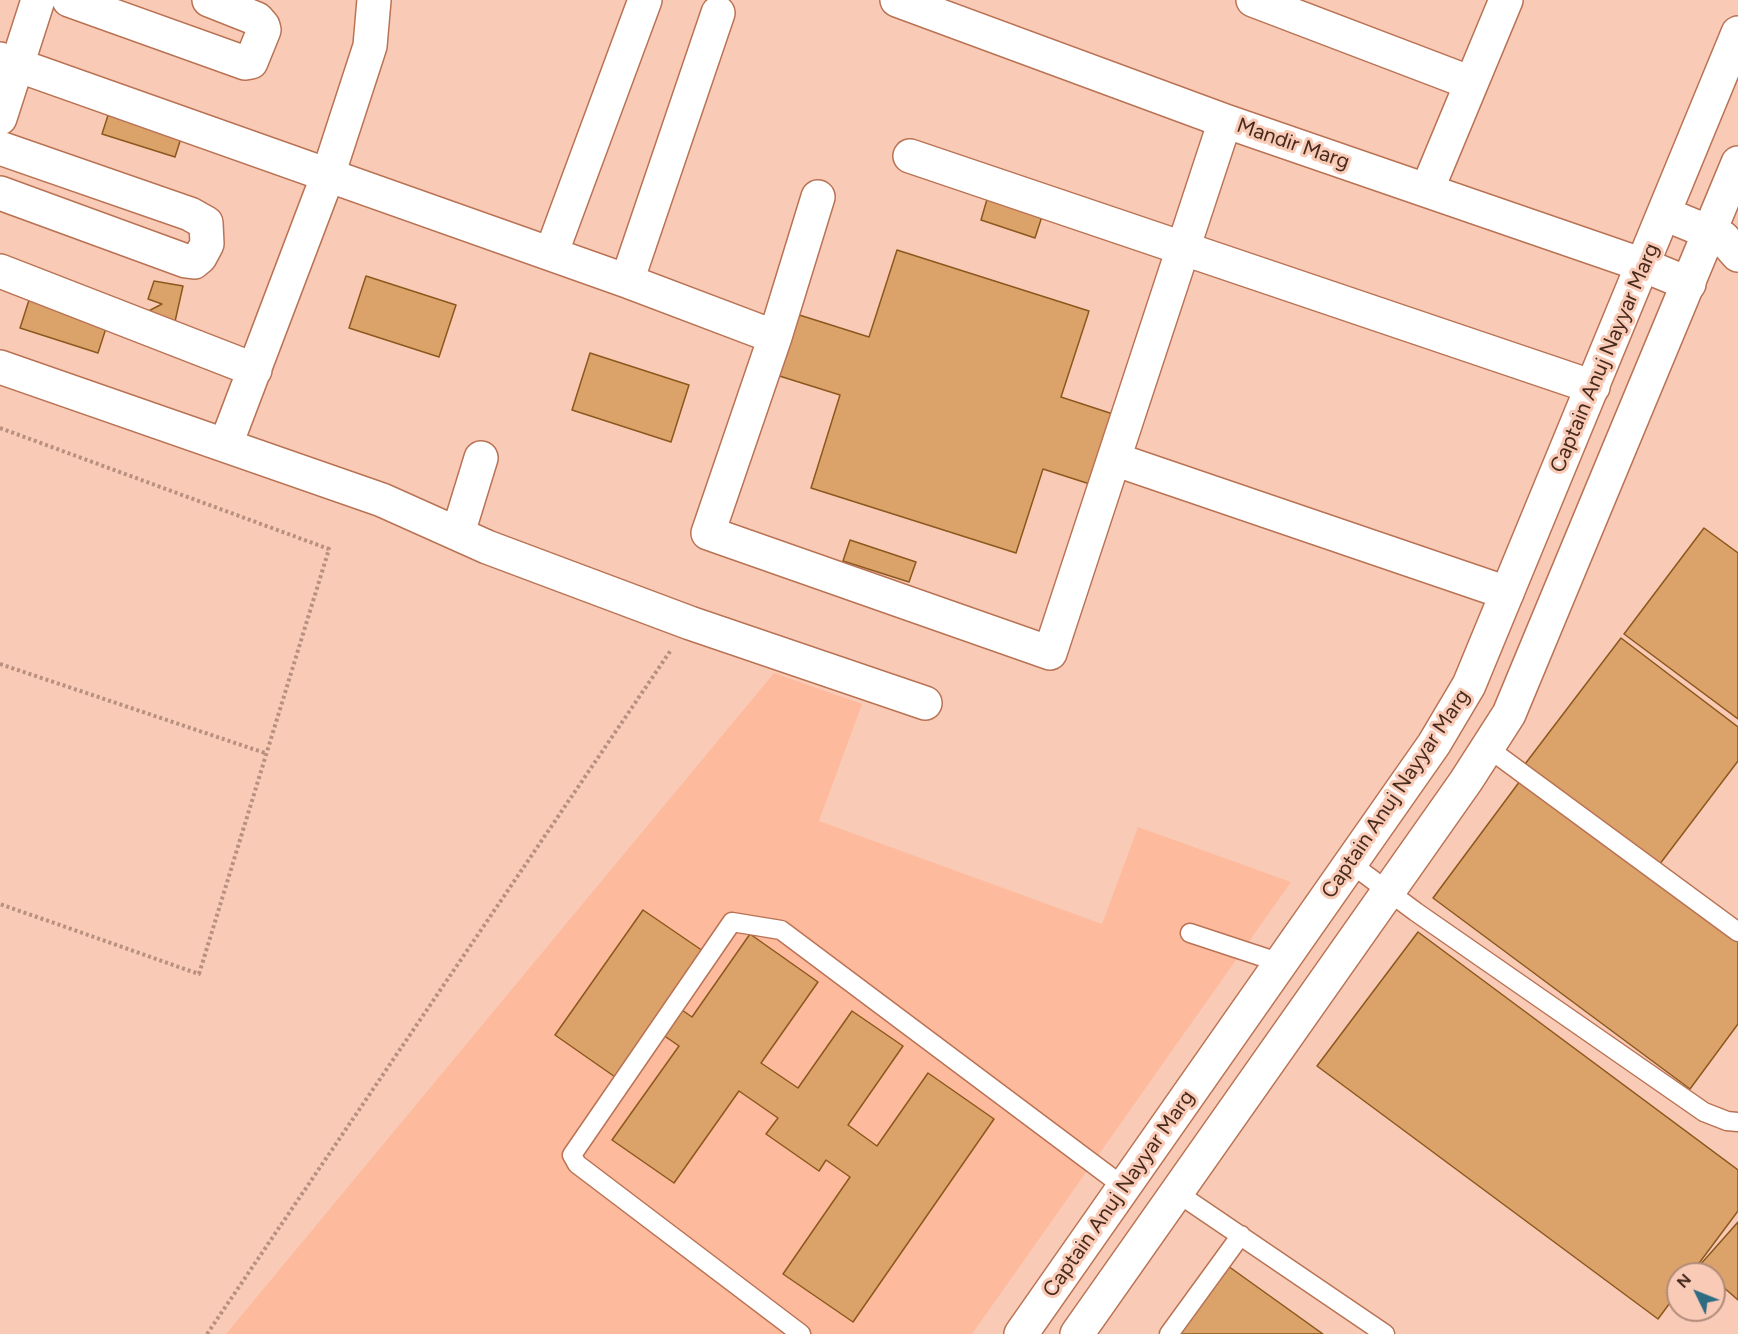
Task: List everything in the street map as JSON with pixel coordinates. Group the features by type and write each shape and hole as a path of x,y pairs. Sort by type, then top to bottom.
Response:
{"street":[{"path":"0,118 9,62 39,0"},
{"path":"69,0 245,63 251,62 264,30 263,26 257,19 209,0"},
{"path":"225,444 328,175 370,46 374,0"},
{"path":"551,254 645,0"},
{"name":"Mandir Marg","path":"897,0 1225,121 1427,190 1689,284"},
{"path":"1253,0 1471,83"},
{"path":"1427,190 1506,0"},
{"path":"627,281 718,13"},
{"name":"Captain Anuj Nayyar Marg","path":"1022,1334 1434,744 1469,685 1738,33"},
{"path":"9,62 627,281 776,337"},
{"path":"818,197 776,337 708,533 1050,652 1225,121"},
{"path":"0,148 190,214 206,223 207,244 200,257 194,262 186,261 0,193"},
{"path":"910,156 1593,387"},
{"path":"1077,1334 1388,892 1509,714 1738,163"},
{"path":"1665,214 1723,238 1738,255"},
{"path":"0,272 255,370"},
{"path":"0,367 382,500 458,533 690,622 925,704"},
{"path":"458,533 481,458"},
{"path":"1114,459 1507,593"},
{"path":"1124,1187 1169,1203"}],"lane":[{"path":"1488,748 1738,932"},
{"path":"1350,863 1388,892 1704,1112 1727,1121 1738,1122"},
{"path":"801,1334 577,1164 572,1155 732,922 781,930 1124,1187"},
{"path":"1190,933 1281,963"},
{"path":"1169,1203 1241,1235 1385,1334"},
{"path":"1169,1334 1241,1235"}],"path":[{"path":"0,428 329,549 265,753 200,974 0,904"},
{"path":"207,1334 690,622"},
{"path":"0,664 265,753"}],"shaded area":[{"path":"774,673 862,704 819,821 1102,924 1138,827 1291,882 972,1334 226,1334"}],"building":[{"path":"110,109 183,132 175,157 102,134"},
{"path":"990,189 1045,207 1035,238 981,220"},
{"path":"897,250 1089,311 1061,397 1119,416 1096,486 1043,469 1016,553 811,488 840,395 773,374 793,313 869,337"},
{"path":"366,276 456,305 439,357 349,328"},
{"path":"154,281 183,286 174,326 139,316 162,304 148,299"},
{"path":"30,297 108,322 98,353 20,328"},
{"path":"590,353 689,385 671,442 572,410"},
{"path":"1704,528 1738,553 1738,719 1624,634"},
{"path":"850,540 916,562 909,582 843,561"},
{"path":"1621,638 1738,727 1738,761 1656,869 1522,768"},
{"path":"1523,777 1738,936 1738,1024 1690,1089 1433,898"},
{"path":"643,910 703,951 669,1001 692,1017 750,934 818,982 761,1063 798,1088 852,1011 903,1046 848,1125 877,1146 928,1073 994,1119 853,1322 783,1274 850,1177 826,1160 819,1171 766,1134 778,1118 739,1091 674,1183 612,1140 679,1046 653,1028 618,1079 555,1035"},
{"path":"1418,932 1738,1170 1738,1211 1700,1262 1666,1262 1666,1308 1658,1319 1317,1066"},
{"path":"1738,1222 1738,1300 1726,1290 1726,1262 1703,1262"},
{"path":"1228,1266 1323,1334 1180,1334"}]}
